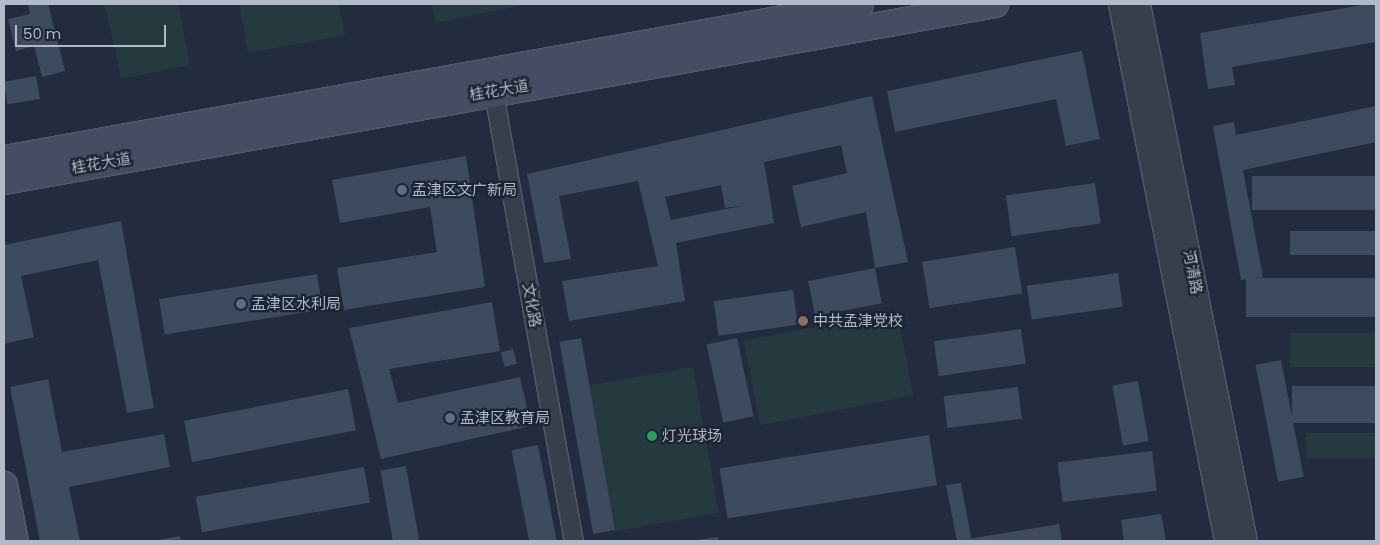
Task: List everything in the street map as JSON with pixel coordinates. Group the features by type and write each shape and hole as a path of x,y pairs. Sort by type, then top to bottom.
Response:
{"main road":[{"name":"桂花大道","path":"4,181 860,4"},
{"name":"桂花大道","path":"4,158 492,80 995,4"},
{"path":"4,484 15,541"}],"street":[{"name":"河清路","path":"1119,4 1225,541"},
{"name":"河清路","path":"1139,4 1246,541"},
{"name":"文化路","path":"492,80 574,541"}],"green space":[{"path":"105,4 178,4 190,65 121,79"},
{"path":"239,4 339,4 345,35 248,53"},
{"path":"432,4 528,4 435,23"},
{"path":"897,311 913,395 760,425 744,341"},
{"path":"1290,333 1376,333 1376,367 1290,367"},
{"name":"灯光球场","path":"693,367 719,513 614,531 589,385"},
{"path":"1306,433 1376,433 1376,458 1306,458"}],"building":[{"path":"28,4 48,4 65,71 42,77 34,46 16,51 8,19 30,14"},
{"path":"1376,4 1376,42 1232,67 1235,85 1208,89 1200,33"},
{"path":"1082,51 1100,139 1066,146 1056,99 895,132 887,91"},
{"path":"36,76 40,99 7,104 4,82"},
{"path":"872,96 908,262 875,268 866,212 801,227 792,186 847,173 841,145 764,162 774,223 676,243 685,301 569,321 562,281 658,266 638,181 559,196 571,259 544,263 527,174","holes":["721,185 725,208 746,205 671,220 665,197"]},
{"path":"1376,106 1376,142 1243,170 1263,277 1241,280 1213,126 1234,122 1236,135"},
{"path":"466,156 485,287 344,310 337,268 437,252 430,207 340,223 332,180"},
{"path":"1252,176 1376,176 1376,210 1252,210"},
{"path":"1095,183 1101,224 1012,236 1006,196"},
{"path":"121,221 154,408 127,413 98,260 21,276 34,337 4,344 4,245"},
{"path":"1290,231 1376,231 1376,255 1290,255"},
{"path":"1015,247 1022,293 930,308 922,262"},
{"path":"875,268 882,303 815,316 808,281"},
{"path":"1118,273 1123,307 1032,319 1027,286"},
{"name":"孟津区水利局","path":"317,274 323,310 165,335 159,299"},
{"path":"1246,278 1376,278 1376,317 1246,317"},
{"path":"793,290 798,325 719,336 714,301"},
{"path":"492,302 500,351 389,369 398,403 520,377 531,426 381,459 349,328"},
{"path":"1021,329 1026,364 939,376 934,341"},
{"path":"581,338 615,530 593,534 559,342"},
{"path":"737,338 754,416 723,423 707,344"},
{"path":"513,349 517,363 505,367 501,353"},
{"path":"1281,360 1304,477 1278,482 1255,365"},
{"path":"48,379 62,452 164,434 170,467 69,487 80,541 40,541 10,387"},
{"path":"1138,381 1149,441 1123,446 1112,386"},
{"path":"1292,386 1376,386 1376,423 1292,423"},
{"path":"1018,387 1022,419 947,428 944,396"},
{"path":"348,389 356,430 192,462 184,421"},
{"path":"929,435 937,485 728,519 720,468"},
{"path":"538,445 557,541 529,541 511,450"},
{"path":"1152,451 1157,491 1063,502 1058,463"},
{"path":"406,466 419,541 393,541 380,471"},
{"path":"364,467 370,502 202,532 196,497"},
{"path":"961,483 971,538 963,540 1059,524 1062,541 957,541 946,485"},
{"path":"1161,514 1166,541 1124,541 1121,520"},
{"path":"180,536 181,541 158,541 158,540"},
{"path":"718,537 719,541 697,541 697,540"}],"place":[{"name":"孟津区文广新局","path":"402,190"},
{"name":"孟津区水利局","path":"241,304"},
{"name":"中共孟津党校","path":"803,321"},
{"name":"孟津区教育局","path":"450,418"},
{"name":"灯光球场","path":"652,436"}]}
